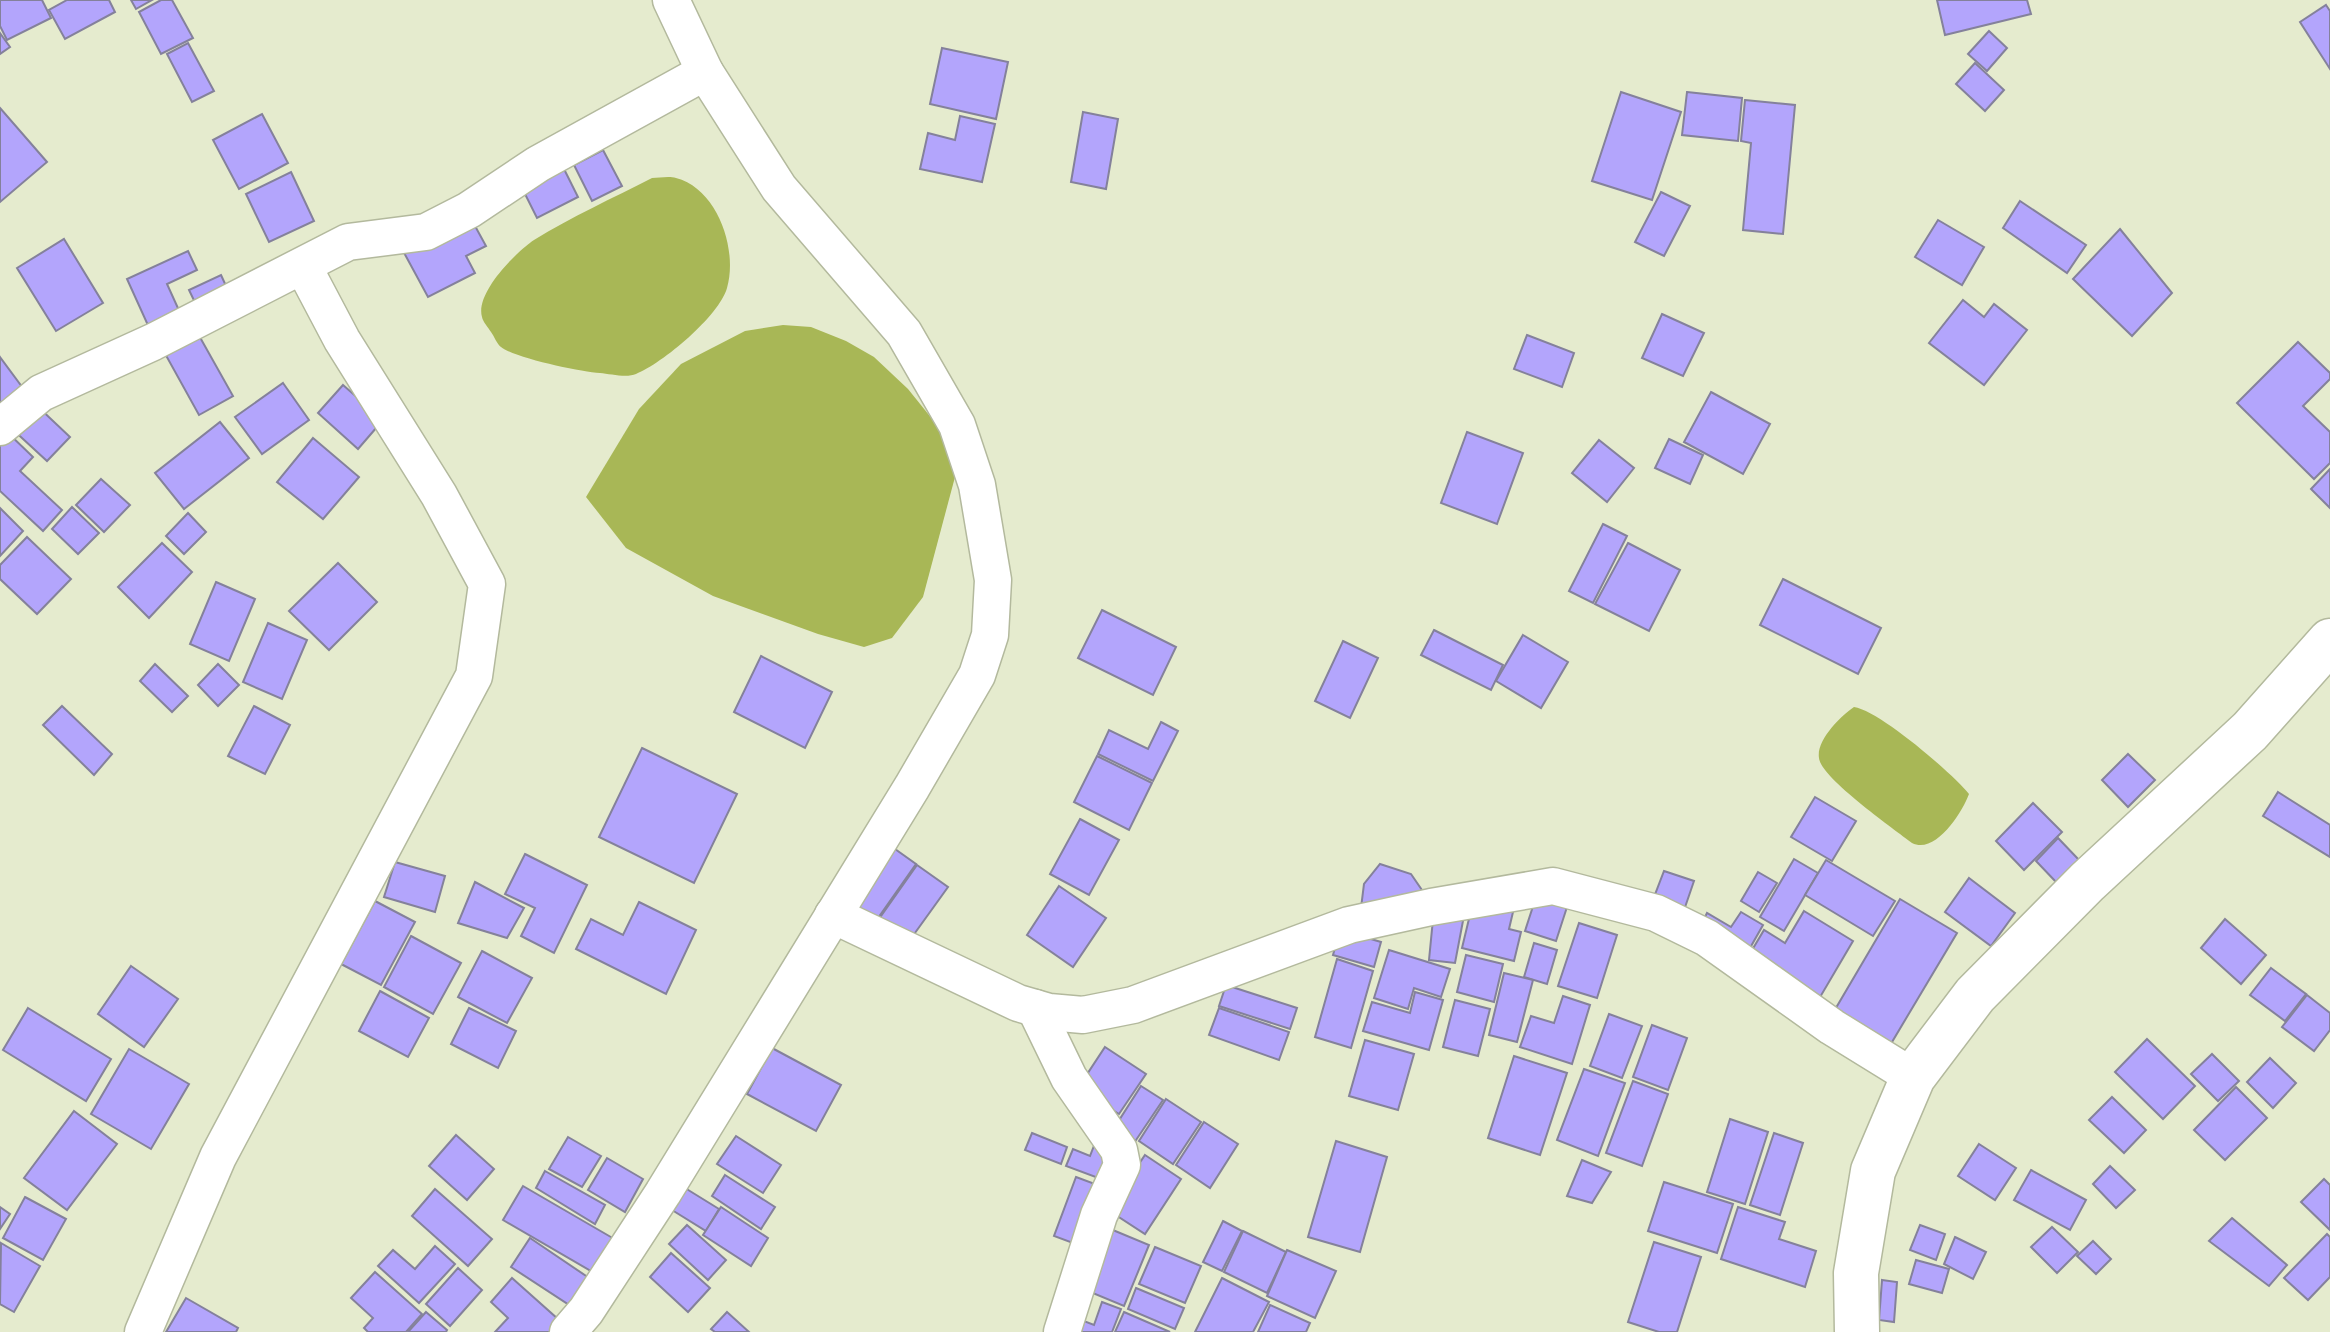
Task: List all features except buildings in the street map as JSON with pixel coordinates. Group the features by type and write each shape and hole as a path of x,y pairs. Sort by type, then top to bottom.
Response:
{"street":[{"path":"568,1332 586,1311 663,1193 833,915 977,675 990,635 993,580 977,485 957,425 904,333 779,188 705,72 671,0"},
{"path":"0,427 41,393 153,342 348,242 426,232 469,210 538,164 705,72"},
{"path":"143,1332 218,1157 474,676 487,584 439,495 342,340 303,266"},
{"path":"1857,1332 1856,1273 1873,1171 1913,1077 1986,984 2127,844 2250,731 2330,641"},
{"path":"833,915 1018,1003 1049,1012 1083,1015 1133,1005 1349,925 1553,886 1656,913 1707,938 1832,1027 1913,1077"},
{"path":"1035,1008 1069,1078 1119,1150 1122,1165 1099,1215 1062,1332"}],"shaded area":[{"path":"673,177 691,184 713,208 727,239 730,273 727,288 702,325 660,360 628,376 564,367 520,356 501,347 483,321 481,307 491,285 508,263 534,240 652,178"},
{"path":"783,325 811,327 846,341 874,357 908,389 937,425 955,477 923,597 892,638 864,647 818,634 713,596 626,548 586,497 639,409 681,364 745,331"},
{"path":"1854,707 1881,719 1897,731 1948,772 1969,794 1954,821 1930,843 1912,843 1844,790 1823,767 1819,751 1825,736"}]}
